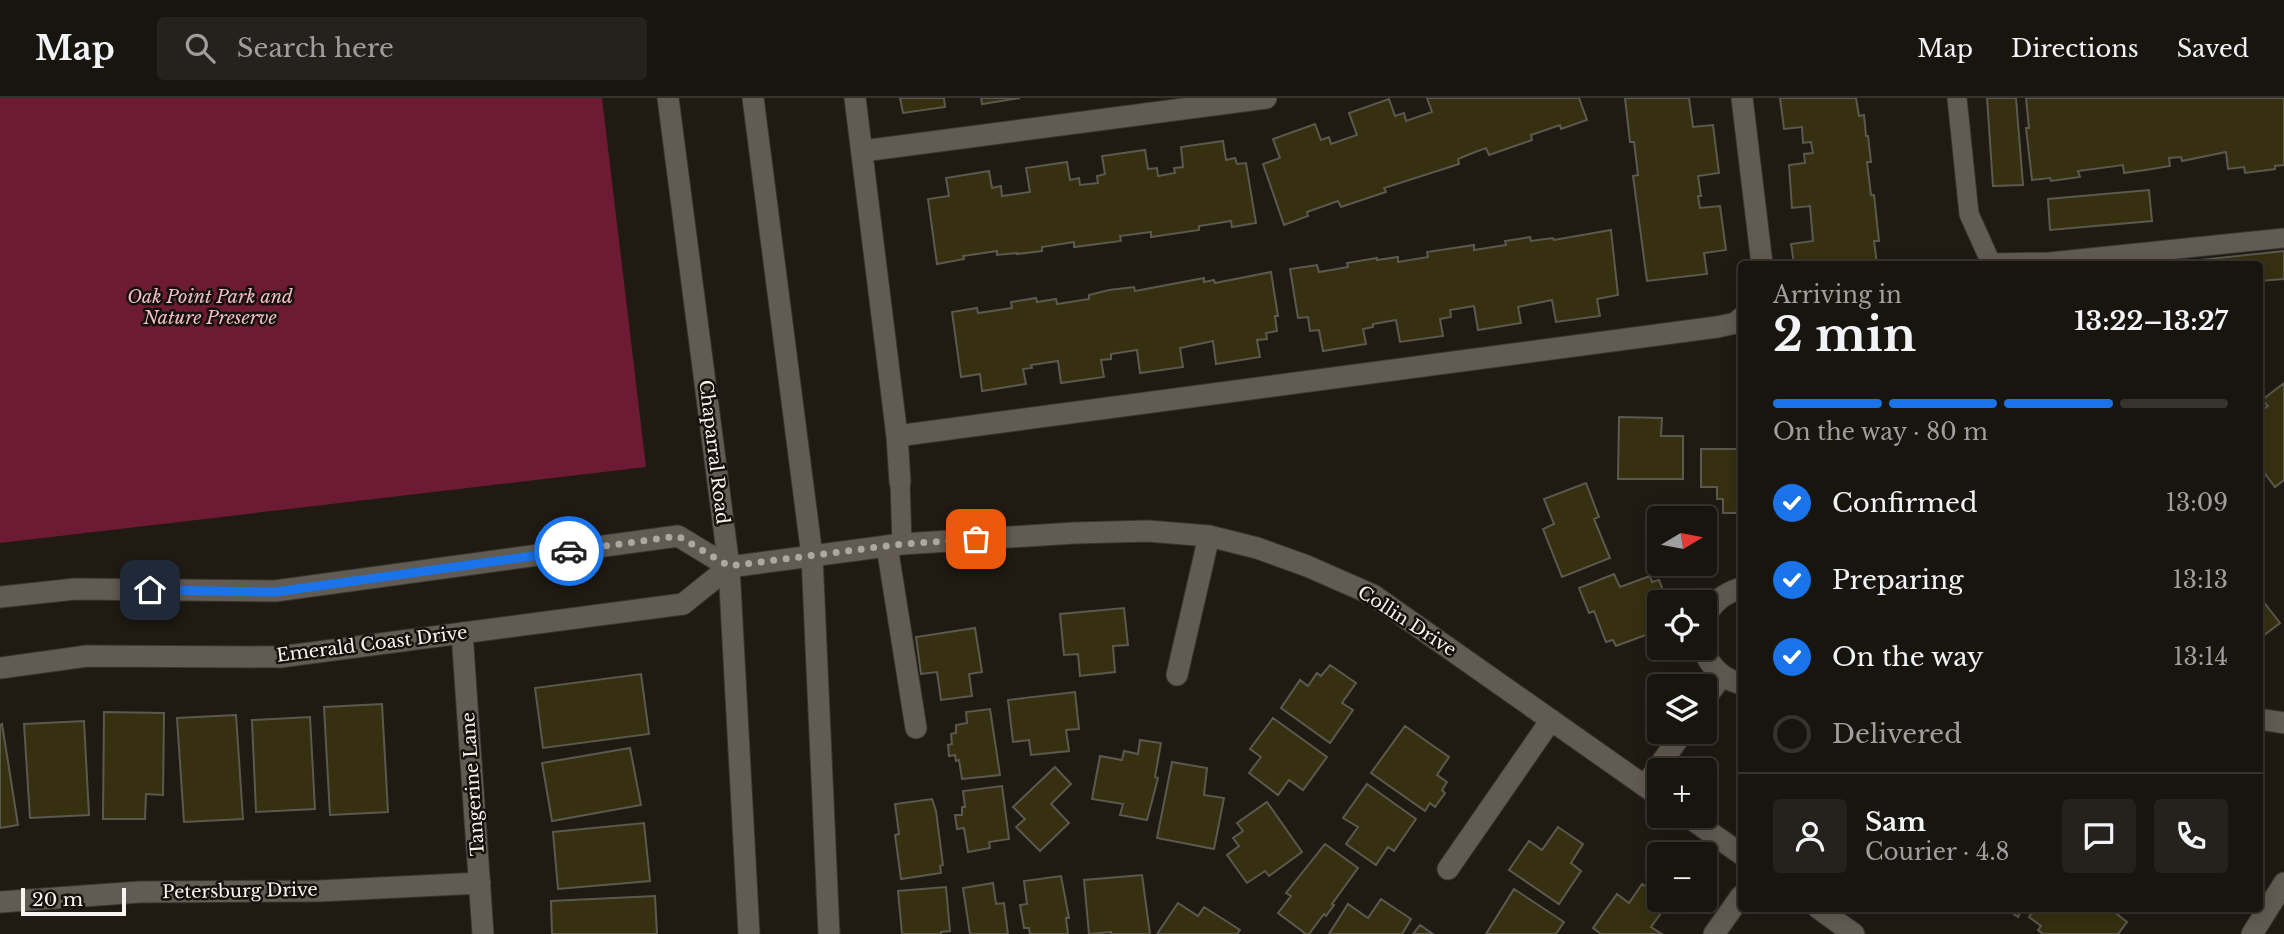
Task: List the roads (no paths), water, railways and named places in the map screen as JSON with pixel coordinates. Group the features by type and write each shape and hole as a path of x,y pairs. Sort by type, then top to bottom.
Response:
{"street":[{"name":"Chaparral Road","path":"668,98 729,566 749,934"},
{"path":"753,98 812,556 828,934"},
{"path":"855,98 897,436 900,482"},
{"path":"863,151 1266,98"},
{"path":"1742,98 1762,261"},
{"path":"897,436 1717,327 1738,321"},
{"name":"Collin Drive","path":"812,556 894,545 1148,531 1209,536 1257,548 1373,595 1647,787"},
{"path":"0,597 75,589 275,592 678,536 729,566 812,556"},
{"path":"1177,676 1209,536"},
{"path":"894,545 916,728"},
{"name":"Emerald Coast Drive","path":"0,668 87,656 280,657 683,604 729,566"},
{"path":"1717,600 1723,594 1738,588"},
{"name":"Tangerine Lane","path":"463,633 483,934"},
{"path":"1707,660 1731,680 1717,691"},
{"path":"1448,869 1551,720"},
{"path":"2263,720 2284,723"},
{"path":"1703,828 1738,852"},
{"name":"Petersburg Drive","path":"0,902 140,892 318,891 480,883"},
{"path":"2252,934 2284,883"},
{"path":"1713,934 1738,900"},
{"path":"1824,912 1854,934"}],"lane":[{"path":"1957,98 1969,214 1990,261"},
{"path":"2060,261 2284,238"},
{"path":"894,545 900,482"}],"park label":[{"name":"Oak Point Park and Nature Preserve","path":"210,307"}]}
